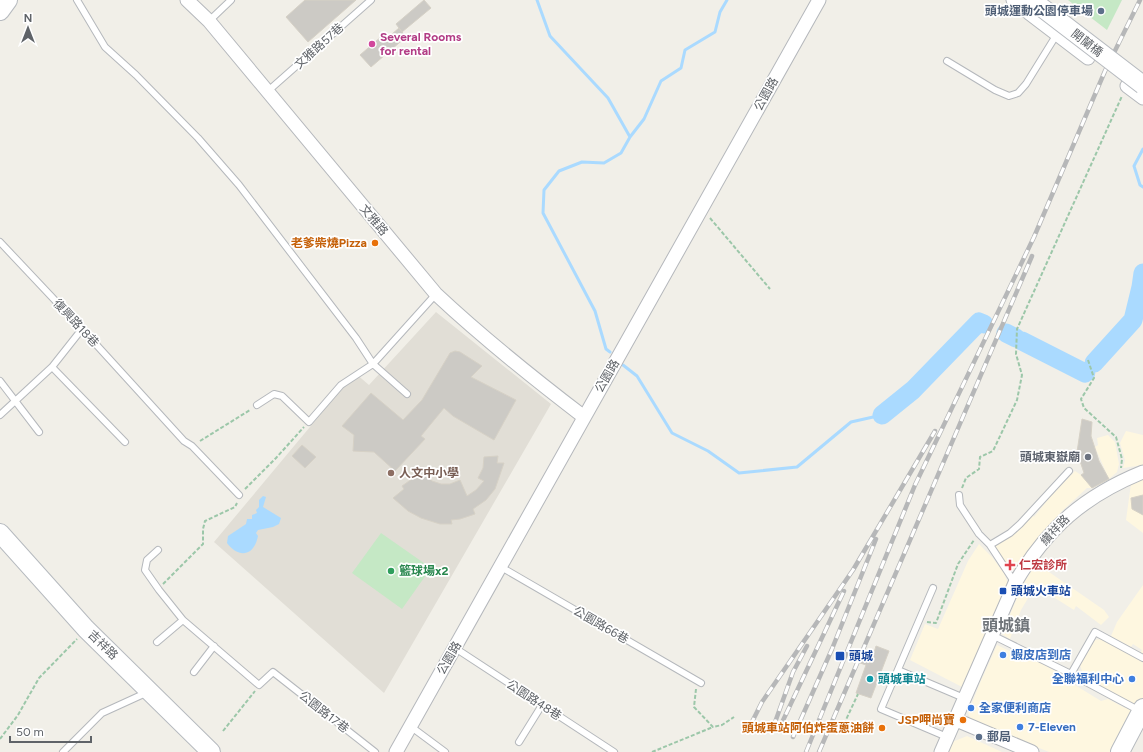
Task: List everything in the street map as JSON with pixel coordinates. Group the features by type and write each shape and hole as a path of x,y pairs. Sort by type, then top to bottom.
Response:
{"street":[{"path":"0,11 8,0"},
{"name":"文雅路","path":"187,0 209,21 436,294 456,313 534,379 584,417"},
{"name":"公園路","path":"396,752 819,0"},
{"path":"1013,0 1030,6 1057,34 1088,58"},
{"path":"1030,6 1039,0"},
{"name":"開蘭橋","path":"1030,6 1135,86"},
{"path":"1135,86 1143,98"},
{"name":"纘祥路","path":"941,752 954,719 1015,583 1026,565 1052,531 1083,504 1119,482 1143,472"},
{"name":"吉祥路","path":"0,532 86,629 211,752"},
{"path":"1120,752 1142,710"},
{"path":"954,719 1032,752"}],"lane":[{"path":"77,0 105,47 136,75 198,138 238,185 356,338 373,364 407,394"},
{"path":"209,21 231,0"},
{"name":"文雅路57巷","path":"268,92 371,0"},
{"path":"947,61 995,90 1009,96 1018,93 1026,84 1057,34"},
{"name":"復興路18巷","path":"0,242 184,441 192,446 238,495"},
{"path":"257,405 274,394 282,396 309,422 341,385 373,364 436,294"},
{"path":"0,415 52,367 82,329"},
{"path":"52,367 125,442"},
{"path":"0,381 39,432"},
{"path":"990,545 1010,533 1020,524 1069,471"},
{"path":"959,495 960,505 978,534 990,545 1015,583"},
{"path":"158,550 147,560 145,570 159,590 183,620 260,685"},
{"name":"公園路66巷","path":"501,567 701,683"},
{"path":"933,588 881,709 947,737"},
{"path":"157,642 183,620"},
{"path":"1071,674 1095,632 1143,658"},
{"path":"992,635 1142,710"},
{"path":"194,672 214,646"},
{"name":"公園路48巷","path":"455,648 614,752"},
{"path":"898,670 964,698"},
{"name":"公園路17巷","path":"260,685 273,672 375,752"},
{"path":"63,752 102,713 149,691"},
{"path":"519,742 542,705"},
{"path":"410,726 445,752"},
{"path":"600,752 604,745"}],"path":[{"path":"959,495 966,478 979,469 980,457 993,450 1017,400 1022,375 1016,354 1017,329 1135,86"},
{"path":"701,208 770,289"},
{"path":"1088,360 1094,378 1081,399 1084,408 1116,437 1122,460 1119,482"},
{"path":"192,446 257,405"},
{"path":"159,590 167,578 203,544 203,529 205,521 235,507 238,495 276,458 309,422"},
{"path":"920,619 936,623 958,564 978,534"},
{"path":"0,739 18,715 39,678 86,629"},
{"path":"701,683 696,689 694,707 713,727"},
{"path":"223,731 260,685"},
{"path":"844,724 858,694"},
{"path":"652,752 713,727 722,725 734,717"}],"shaded area":[{"name":"人文中小學","path":"436,312 551,404 384,693 214,542 355,373 369,385"},
{"path":"1126,431 1143,435 1143,465 1123,468 1125,460 1120,443"},
{"path":"1108,435 1115,442 1119,464 1117,472 1109,479 1095,447 1098,445 1097,438"},
{"path":"1075,471 1081,475 1092,488 1087,488 1062,511 1040,535 1015,571 1005,564 994,544 1018,531 1032,514 1034,517 1050,497"},
{"path":"1143,477 1143,533 1126,520 1131,484"},
{"path":"979,544 992,557 1004,573 1007,581 1007,589 966,683 964,682 962,687 910,660 925,624 938,629 968,561"},
{"path":"1036,563 1104,610 1109,617 1101,625 1076,606 1074,610 1047,593 1034,588 1021,610 1010,639 1002,634 1021,588"},
{"path":"1143,585 1143,654 1140,653 1142,650 1133,644 1131,647 1111,636 1117,622"},
{"path":"1102,639 1143,660 1143,699 1139,707 1084,677 1080,665 1095,640"},
{"path":"997,645 1016,654 1019,651 1057,672 1071,676 1070,682 1101,701 1108,699 1136,712 1115,752 1049,752 971,720 968,713"},
{"path":"967,736 1002,752 949,752 952,742"}],"green space":[{"path":"1068,0 1122,0 1107,30"},
{"name":"籃球場x2","path":"381,533 431,568 402,609 352,573"}],"water":[{"path":"263,496 266,497 263,507 281,518 279,524 273,527 258,530 256,533 258,536 256,543 250,551 241,553 236,551 227,543 228,536 246,524 247,519 252,519 252,515 257,513 256,510 259,507 259,500"}],"building":[{"path":"305,0 356,0 308,42 286,17"},
{"path":"424,0 431,8 402,32 396,24"},
{"path":"399,28 406,37 371,67 360,55 382,36 385,40"},
{"path":"455,351 460,352 482,366 471,377 516,400 494,440 453,416 444,408 421,436 425,439 395,471 374,452 353,451 354,435 342,426 371,393 403,420 422,400 450,353"},
{"name":"頭城東嶽廟","path":"1082,419 1092,422 1091,436 1099,461 1109,479 1092,488 1081,475 1084,473 1077,452"},
{"path":"302,445 316,457 305,468 292,456"},
{"path":"498,456 497,463 504,463 495,489 486,500 473,509 475,514 460,519 451,520 452,524 440,524 421,518 408,511 393,498 404,489 402,486 422,472 432,481 441,484 450,484 460,480 467,496 476,490 484,481 478,478 483,468 484,457"},
{"path":"1143,495 1143,515 1132,509 1131,498"},
{"name":"頭城車站","path":"876,646 889,651 871,698 856,693 866,665 857,662 861,651 873,656"}],"waterway":[{"path":"537,0 550,36 608,98 630,137 621,153 604,163 582,162 559,171 544,190 543,213 595,311 606,349 610,352"},
{"path":"630,137 644,119 661,81 681,68 685,50 715,32 720,12 727,0"},
{"path":"1143,149 1134,166 1140,185 1143,187"},
{"path":"1094,363 1133,320 1143,273"},
{"path":"882,415 913,390 979,322 984,324"},
{"path":"1006,333 1016,338"},
{"path":"1022,341 1085,373 1086,372"},
{"path":"623,365 637,376 672,433 708,451 739,473 797,467 851,422 882,415"}],"railway":[{"path":"806,752 915,485 1034,237 1105,71 1140,0"},
{"path":"819,752 1032,256"},
{"path":"750,726 762,702 853,570 935,431"},
{"path":"793,737 832,649 876,539"},
{"path":"778,731 844,591"},
{"path":"773,728 793,672 807,646"}],"place":[{"name":"頭城運動公園停車場","path":"1101,11"},
{"name":"Several Rooms for rental","path":"372,44"},
{"name":"老爹柴燒Pizza","path":"375,243"},
{"name":"頭城東嶽廟","path":"1088,457"},
{"name":"人文中小學","path":"391,473"},
{"name":"仁宏診所","path":"1010,565"},
{"name":"籃球場x2","path":"391,571"},
{"name":"頭城火車站","path":"1003,591"},
{"name":"蝦皮店到店","path":"1003,655"},
{"name":"頭城","path":"840,656"},
{"name":"頭城車站","path":"870,679"},
{"name":"全聯福利中心","path":"1132,679"},
{"name":"全家便利商店","path":"971,708"},
{"name":"JSP呷尚寶","path":"963,720"},
{"name":"7-Eleven","path":"1020,727"},
{"name":"頭城車站阿伯炸蛋蔥油餅","path":"882,728"},
{"name":"郵局","path":"979,737"}],"district":[{"name":"頭城鎮","path":"1006,625"}]}
